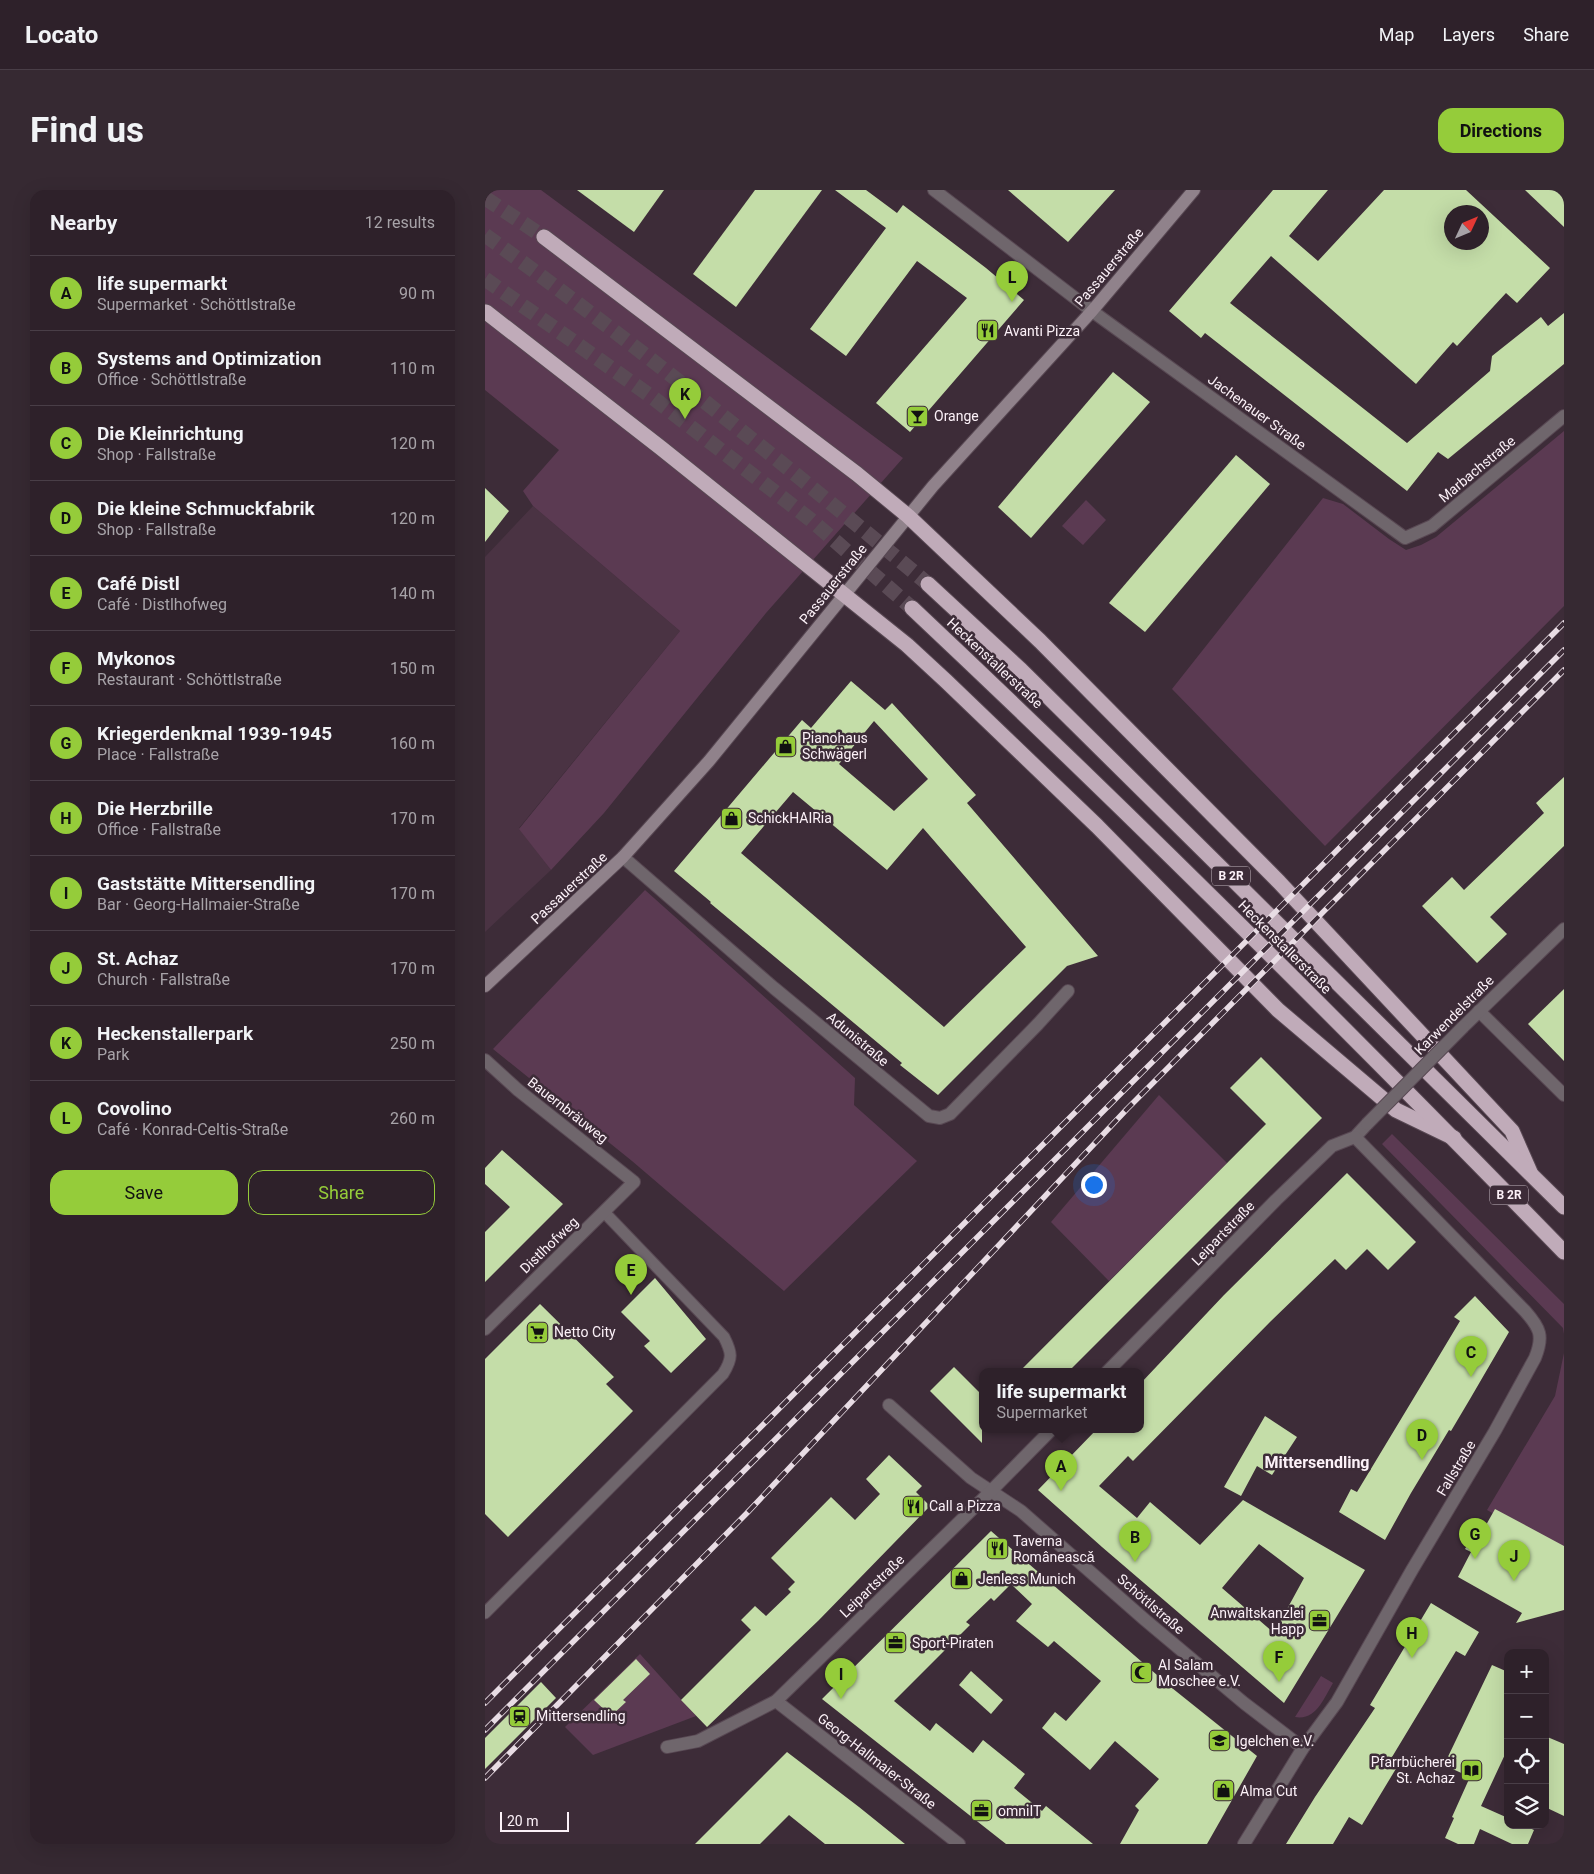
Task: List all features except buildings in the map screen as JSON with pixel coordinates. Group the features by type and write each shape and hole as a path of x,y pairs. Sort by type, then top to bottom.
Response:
{"highway":[{"path":"544,237 857,474 908,516 1040,641 1279,882 1512,1132 1529,1172"},
{"path":"486,312 661,448 907,646 1097,826 1278,1010 1396,1110 1453,1138"},
{"name":"Heckenstallerstraße","path":"928,584 1035,684 1564,1207"},
{"name":"Heckenstallerstraße","path":"912,608 1020,709 1173,858 1453,1138 1564,1252"}],"street":[{"name":"Jachenauer Straße","path":"934,190 1092,311 1405,538"},
{"name":"Passauerstraße","path":"485,986 623,857 709,761 933,486 1092,311 1194,190"},
{"name":"Marbachstraße","path":"1405,538 1432,526 1564,416"},
{"name":"Adunistraße","path":"623,857 774,988 929,1116 940,1118 950,1114 1038,1024 1067,991"},
{"name":"Karwendelstraße","path":"1367,1124 1479,1011 1564,929"},
{"path":"1479,1011 1564,1095"},
{"name":"Bauernbräuweg","path":"485,1060 518,1090 634,1182"},
{"name":"Leipartstraße","path":"1111,1368 1276,1200 1332,1146 1355,1137 1367,1124"},
{"name":"Fallstraße","path":"1244,1844 1303,1748 1337,1702 1412,1570 1495,1431 1535,1358 1539,1347 1539,1331 1525,1310 1355,1137"},
{"name":"Distlhofweg","path":"485,1329 634,1182"},
{"name":"Schöttlstraße","path":"889,1405 971,1478 1021,1511 1144,1619 1230,1691 1303,1748"},
{"name":"Leipartstraße","path":"667,1747 698,1741 776,1701 1048,1433"},
{"name":"Georg-Hallmaier-Straße","path":"776,1701 959,1844"}],"lane":[{"path":"485,1613 723,1374 730,1363 731,1350 724,1337 604,1212"}],"shaded area":[{"path":"485,190 541,190 903,458 766,613 604,813 551,870 519,829 680,631 533,506 523,491 559,450 485,390"},
{"path":"1564,431 1564,606 1325,846 1172,689 1323,498 1343,504 1406,550 1436,537"},
{"path":"1086,500 1106,520 1083,545 1062,526"},
{"path":"533,506 680,631 519,828 551,870 485,932 485,557"},
{"path":"645,890 855,1078 854,1105 917,1161 784,1291 632,1161 493,1049"},
{"path":"1159,1095 1227,1163 1109,1281 1051,1222"},
{"path":"1392,1134 1564,1304 1564,1334 1563,1328 1382,1144"},
{"path":"1564,1353 1564,1557 1559,1552 1487,1510 1555,1396"},
{"path":"640,1654 696,1716 593,1755 565,1727"},
{"path":"1321,1676 1333,1683 1323,1701 1309,1715 1295,1717"}],"tunnel":[{"path":"485,198 544,237"},
{"path":"485,235 709,405 928,584"},
{"path":"485,279 652,397 811,520 912,608"}],"railway":[{"path":"485,1703 1564,623"},
{"path":"485,1730 1564,650"},
{"path":"485,1778 747,1513 1127,1109 1564,670"}],"place":[{"name":"Covolino","path":"1012,302"},
{"name":"Avanti Pizza","path":"988,331"},
{"name":"Orange","path":"918,416"},
{"name":"Heckenstallerpark","path":"685,419"},
{"name":"Pianohaus Schwägerl","path":"786,746"},
{"name":"SchickHAIRia","path":"732,818"},
{"name":"Café Distl","path":"631,1295"},
{"name":"Netto City","path":"538,1332"},
{"name":"Die Kleinrichtung","path":"1471,1377"},
{"name":"Die kleine Schmuckfabrik","path":"1422,1460"},
{"name":"life supermarkt","path":"1061,1491"},
{"name":"Call a Pizza","path":"913,1506"},
{"name":"Taverna Româneascǎ","path":"997,1549"},
{"name":"Kriegerdenkmal 1939-1945","path":"1475,1559"},
{"name":"Systems and Optimization","path":"1135,1562"},
{"name":"Jenless Munich","path":"962,1579"},
{"name":"St. Achaz","path":"1514,1581"},
{"name":"Anwaltskanzlei Happ","path":"1320,1621"},
{"name":"Sport-Piraten","path":"896,1643"},
{"name":"Die Herzbrille","path":"1412,1658"},
{"name":"Al Salam Moschee e.V.","path":"1142,1673"},
{"name":"Mykonos","path":"1279,1682"},
{"name":"Gaststätte Mittersendling","path":"841,1699"},
{"name":"Mittersendling","path":"520,1716"},
{"name":"Igelchen e.V.","path":"1220,1741"},
{"name":"Pfarrbücherei St. Achaz","path":"1471,1770"},
{"name":"Alma Cut","path":"1224,1791"},
{"name":"omniIT","path":"982,1811"}],"district":[{"name":"Mittersendling","path":"1317,1462"}]}
